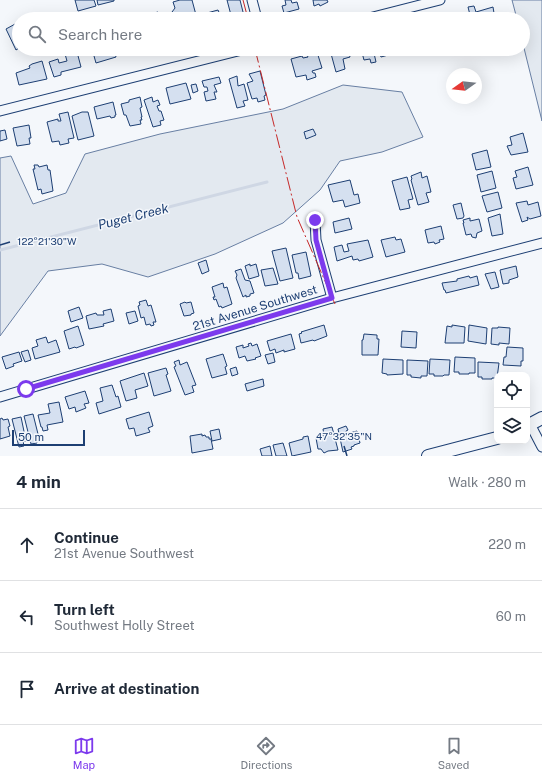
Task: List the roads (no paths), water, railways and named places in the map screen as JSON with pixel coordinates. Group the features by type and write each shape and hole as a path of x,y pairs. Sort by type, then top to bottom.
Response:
{"main road":[{"path":"530,424 542,418"},
{"path":"428,456 494,439"}],"street":[{"path":"252,0 255,12"},
{"path":"393,12 440,0"},
{"path":"0,111 218,56"},
{"path":"315,220 316,240 332,298"},
{"name":"21st Avenue Southwest","path":"0,397 332,298 542,243"},
{"path":"530,427 542,447"}],"waterway":[{"name":"Puget Creek","path":"0,250 267,182"}]}
